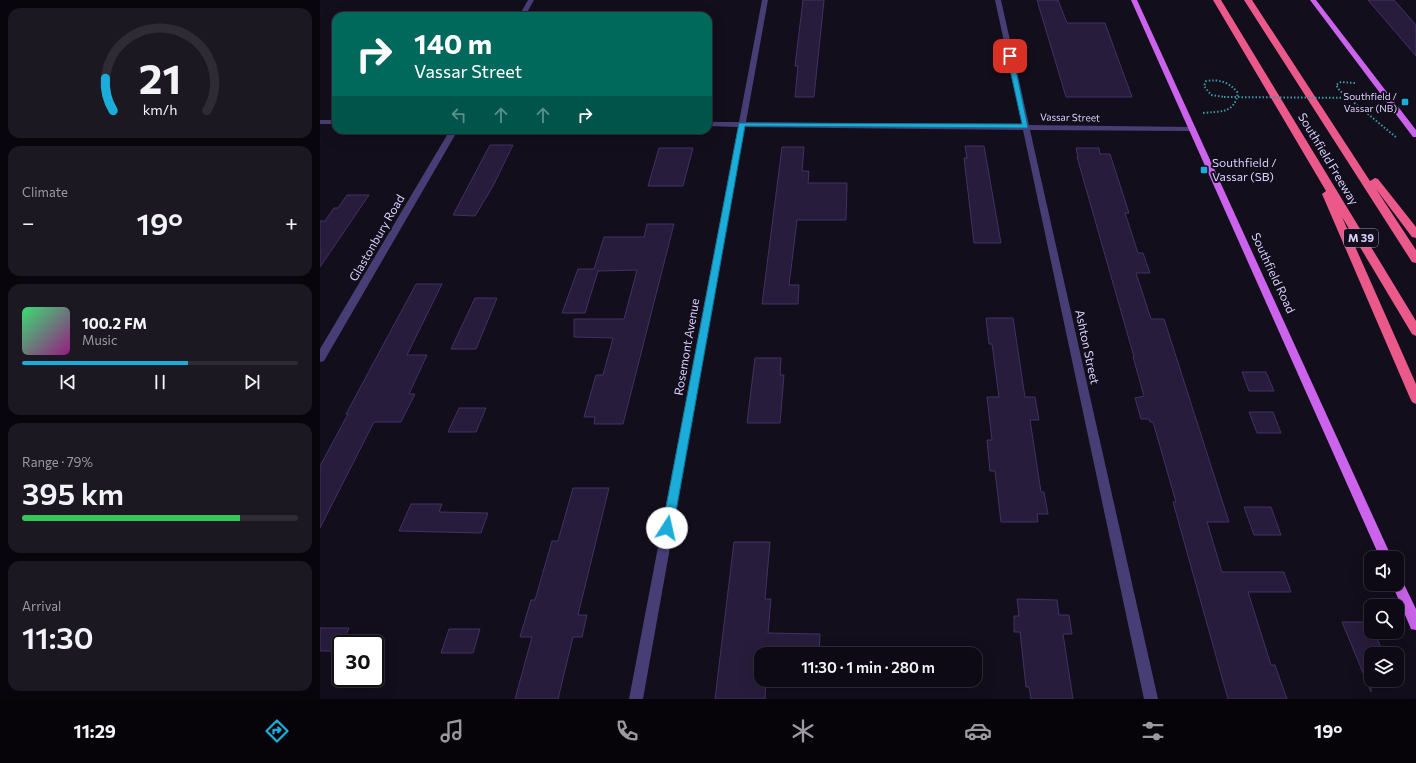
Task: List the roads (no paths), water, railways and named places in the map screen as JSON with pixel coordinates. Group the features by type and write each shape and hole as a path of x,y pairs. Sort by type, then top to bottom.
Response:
{"highway":[{"name":"Southfield Freeway","path":"1217,0 1416,332"},
{"name":"Southfield Freeway","path":"1248,0 1416,259"},
{"path":"1326,119 1416,234"},
{"path":"1305,145 1416,398"}],"main road":[{"name":"Southfield Road","path":"1134,0 1383,551"},
{"path":"1313,0 1413,126 1416,135"},
{"path":"1401,591 1416,624"}],"street":[{"path":"524,12 531,0"},
{"name":"Rosemont Avenue","path":"636,699 764,0"},
{"name":"Ashton Street","path":"998,0 1151,699"},
{"path":"320,122 332,122"},
{"name":"Vassar Street","path":"712,124 1026,126 1191,129"},
{"name":"Glastonbury Road","path":"320,358 452,134"}],"place":[{"name":"Southfield / Vassar (NB)","path":"1405,102"},
{"name":"Southfield / Vassar (SB)","path":"1204,170"}]}
